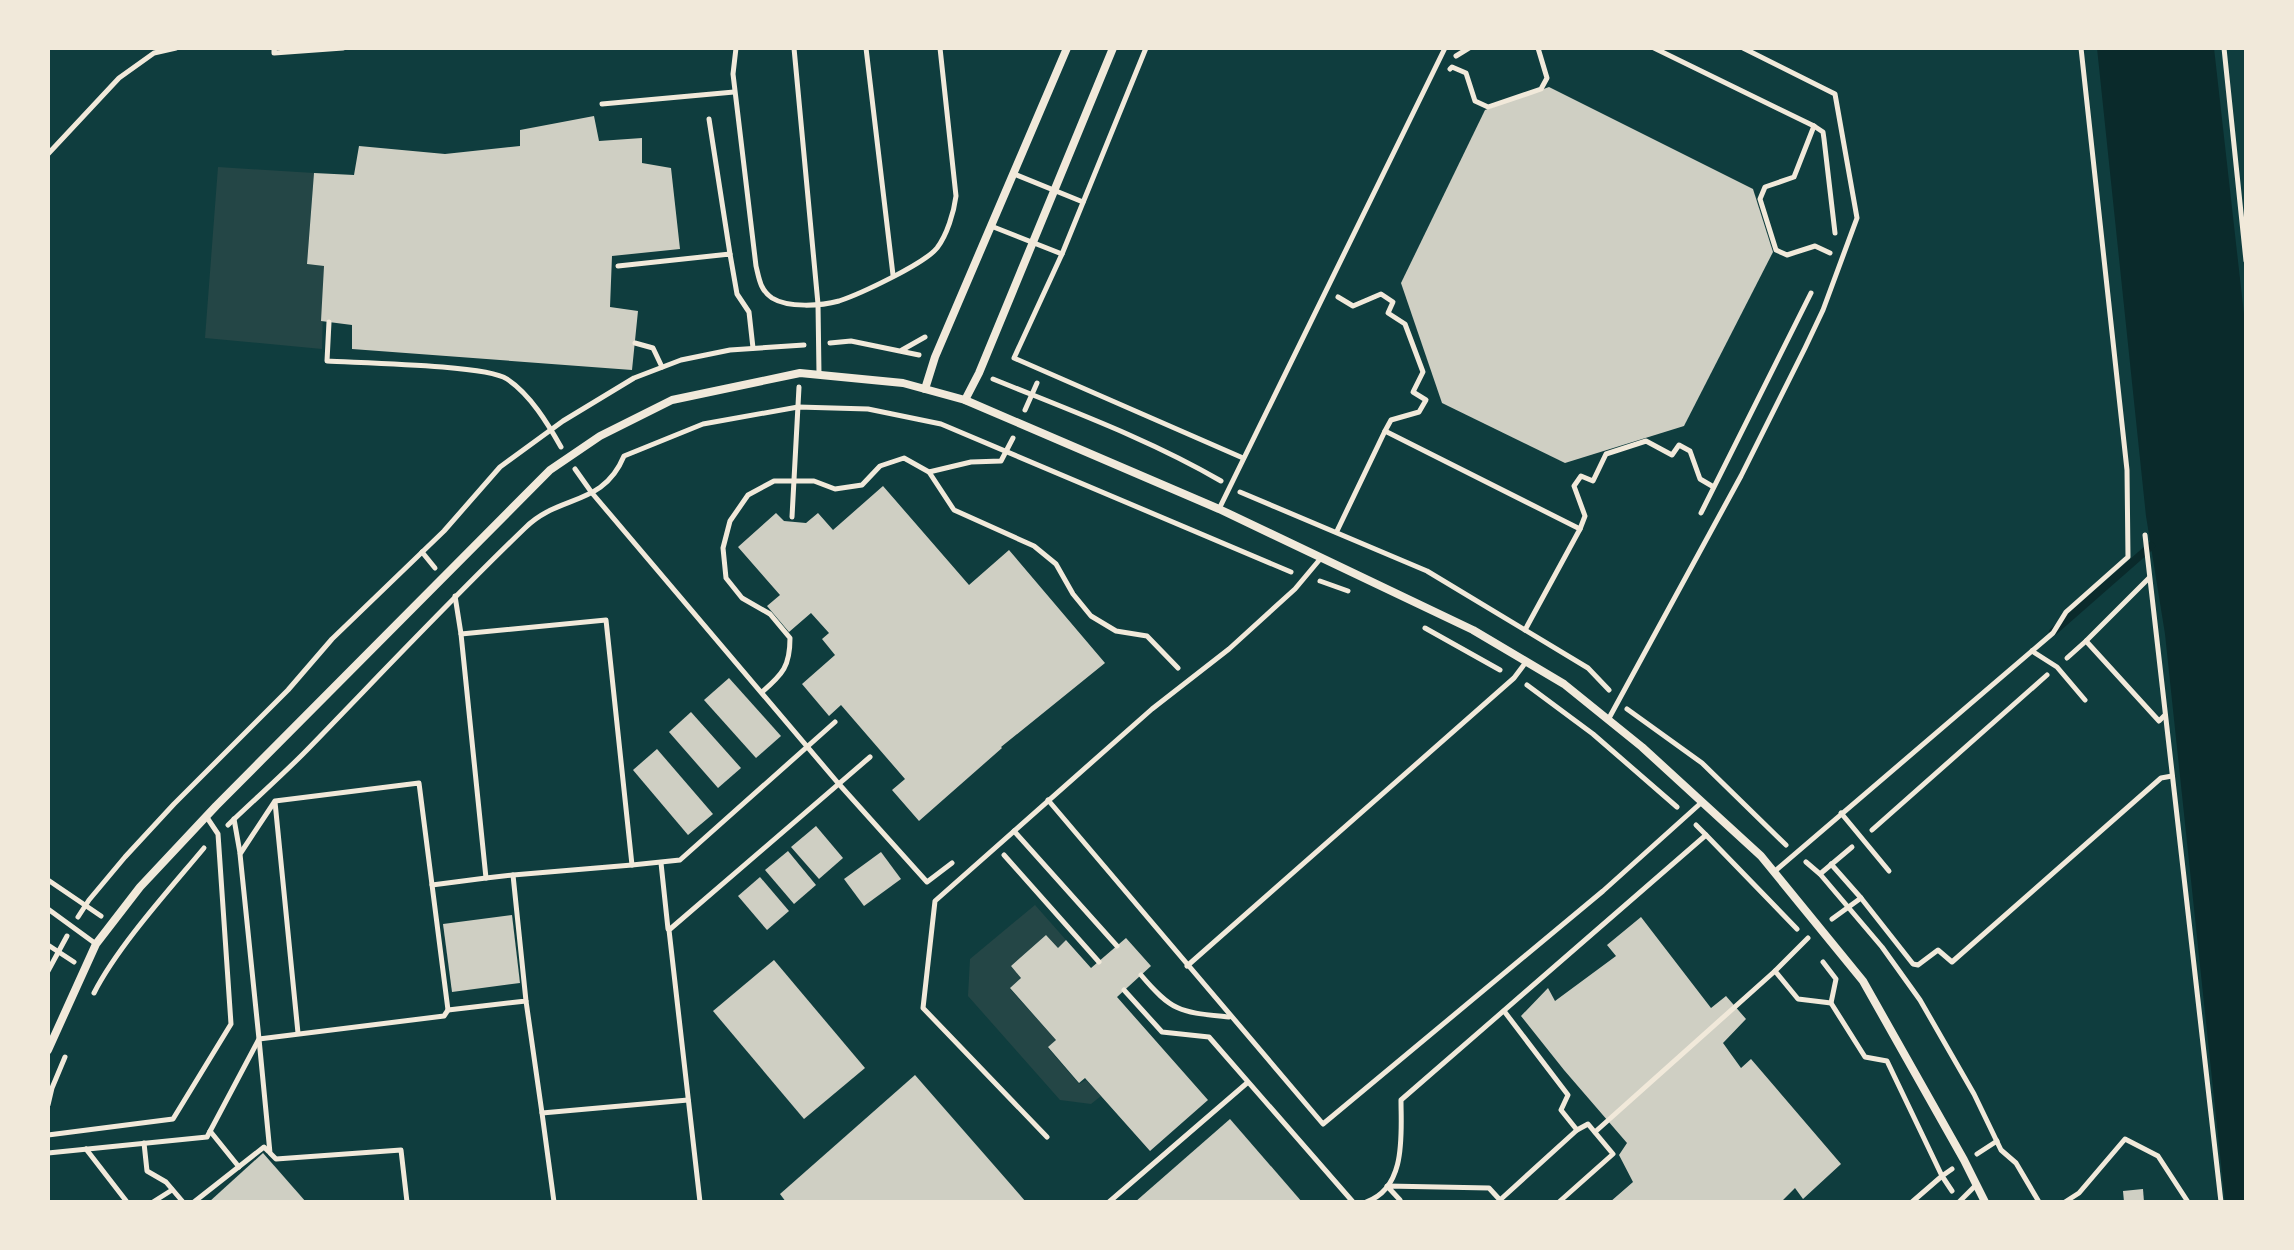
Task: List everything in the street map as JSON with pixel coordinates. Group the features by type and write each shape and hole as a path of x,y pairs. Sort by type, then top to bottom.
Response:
{"street":[{"path":"925,389 935,357 1067,48"},
{"path":"965,400 1034,243 1113,48"},
{"path":"48,1050 96,944 140,887 206,816 550,470 600,436 672,400 800,373 903,383 965,400 1265,529 1473,630 1564,684 1761,856 1820,928 1863,981 1985,1202"}],"lane":[{"path":"48,154 119,78 154,53 176,48"},
{"path":"274,48 274,53 343,48"},
{"path":"736,48 733,54 734,92 760,286 773,299 818,304 840,301 927,258 939,245 956,196 940,48"},
{"path":"794,48 818,304 819,375"},
{"path":"866,48 893,275"},
{"path":"1146,48 1062,254 1014,358 1243,458"},
{"path":"1219,509 1445,48"},
{"path":"1608,720 1741,476 1805,348 1823,310 1857,218 1835,94 1743,48"},
{"path":"1774,872 2053,633 2066,612 2128,557 2127,470 2081,48"},
{"path":"602,104 734,92"},
{"path":"1013,174 1083,202"},
{"path":"991,226 1062,254"},
{"path":"1047,1137 923,1008 935,901 1152,709 1229,649 1321,558"},
{"path":"2032,651 2057,667 2085,700"},
{"path":"1187,966 1514,678 1526,662"},
{"path":"1048,800 1323,1124 1603,891 1702,802"},
{"path":"1841,813 1889,871"},
{"path":"48,1135 173,1119 231,1024 218,834 206,816"},
{"path":"1014,831 1117,946"},
{"path":"48,909 96,944"},
{"path":"1141,975 1163,1001 1184,1012 1230,1017"},
{"path":"1959,1202 1977,1184"}],"path":[{"path":"1447,76 1452,67 1466,73 1475,101 1488,107 1541,89 1547,78 1538,48"},
{"path":"1654,48 1823,132 1835,244 1826,263"},
{"path":"2224,48 2246,261"},
{"path":"709,119 737,294 749,312 753,348"},
{"path":"1814,126 1794,177 1765,187 1760,199 1776,250 1787,255 1815,246 1831,253"},
{"path":"618,266 730,254"},
{"path":"1698,520 1816,283"},
{"path":"1331,309 1338,295 1353,306 1381,294 1393,302 1388,313 1405,324 1423,372 1413,392 1426,400 1419,412 1391,420 1337,531"},
{"path":"329,322 327,361 478,371 505,378 523,394 551,429 592,493 838,783 927,882 963,854"},
{"path":"48,971 85,906 125,857 288,690 332,639 422,552 500,467 551,429 634,378 694,357 753,348 851,341 935,357"},
{"path":"635,343 653,348 662,367"},
{"path":"792,517 802,345"},
{"path":"979,373 1192,464 1251,497 1427,571 1588,668 1629,710 1702,763 1820,874 1882,947 1920,1000 1974,1094 2001,1150 2016,1163 2039,1202"},
{"path":"929,472 971,462 1001,461 1031,394"},
{"path":"89,1005 102,977 195,858 302,755 455,595 538,514 592,493 616,474 624,456 703,424 798,407 868,409 941,424 1305,576 1361,596"},
{"path":"1385,431 1580,529"},
{"path":"1525,630 1585,516 1574,486 1581,476 1593,481 1606,454 1646,441 1672,455 1679,445 1690,451 1700,479 1712,486"},
{"path":"762,692 780,677 790,659 790,638 770,614 742,598 726,578 723,548 730,521 748,495 774,481 814,481 835,489 862,485 880,466 904,458 929,472 954,510 1034,546 1056,564 1073,594 1091,616 1116,631 1147,636 1178,668"},
{"path":"1247,486 1251,497"},
{"path":"2145,535 2221,1202"},
{"path":"422,552 455,595 486,878"},
{"path":"1820,874 2086,641 2149,578"},
{"path":"461,634 606,620 632,865"},
{"path":"1416,623 1536,691 1593,734 1706,835 1814,949"},
{"path":"2086,641 2159,721 2165,715"},
{"path":"1599,679 1608,679"},
{"path":"432,885 680,860 835,722"},
{"path":"669,930 870,757"},
{"path":"1831,864 1913,964 1918,965 1938,950 1952,962 2161,778 2172,776"},
{"path":"240,854 275,801 419,783 448,1010 444,1016 259,1039"},
{"path":"275,801 298,1033"},
{"path":"234,819 270,1153"},
{"path":"1366,1202 1387,1186 1401,1160 1401,1100 1706,835"},
{"path":"996,846 1099,962"},
{"path":"661,863 700,1202"},
{"path":"513,875 526,1001 554,1202"},
{"path":"48,880 113,922"},
{"path":"1595,1132 1807,939 1861,898"},
{"path":"48,945 85,968"},
{"path":"1821,959 1836,979 1831,1003 1865,1057 1887,1061 1942,1176 1912,1202"},
{"path":"1775,971 1798,999 1831,1003"},
{"path":"1124,990 1162,1032 1209,1037 1353,1202"},
{"path":"448,1010 526,1001"},
{"path":"1504,1011 1568,1095 1561,1110 1577,1130"},
{"path":"48,1153 207,1137 259,1039"},
{"path":"48,1105 69,1046"},
{"path":"1109,1202 1247,1083"},
{"path":"542,1113 688,1100"},
{"path":"1387,1186 1489,1188 1500,1200 1577,1130 1588,1124 1613,1154 1559,1202"},
{"path":"210,1131 239,1167"},
{"path":"2065,1202 2079,1193 2125,1139 2158,1156 2188,1202"},
{"path":"144,1143 147,1171 166,1182 183,1202"},
{"path":"194,1202 264,1147 276,1159 401,1150 407,1202"},
{"path":"86,1149 127,1202"},
{"path":"1387,1186 1400,1201"},
{"path":"153,1202 172,1190"}],"shaded area":[{"path":"2097,48 2214,48 2246,332 2246,1202 2225,1202 2165,634 2146,516"},
{"path":"218,167 314,173 307,264 324,266 322,349 205,338"},
{"path":"1035,905 1066,940 1058,948 1046,935 1011,966 1021,978 1010,989 1056,1040 1048,1048 1079,1084 1086,1080 1101,1096 1091,1104 1060,1100 968,996 970,959"}],"building":[{"path":"1549,87 1753,189 1773,252 1684,426 1565,463 1442,403 1401,283 1485,110"},
{"path":"594,116 599,141 642,138 642,163 671,168 680,249 612,256 610,307 638,311 632,370 352,349 352,325 321,321 324,266 307,264 314,173 354,175 359,146 445,154 520,146 520,130"},
{"path":"883,486 969,585 1009,550 1105,663 1001,747 919,821 892,790 905,779 841,705 829,716 802,684 835,655 822,639 829,633 811,613 789,632 767,606 780,595 738,547 776,513 784,521 806,523 818,513 833,530"},
{"path":"729,678 781,736 756,758 704,700"},
{"path":"691,712 741,768 718,788 669,732"},
{"path":"657,749 713,814 688,835 633,770"},
{"path":"816,826 843,858 819,879 791,847"},
{"path":"788,851 816,885 794,904 765,870"},
{"path":"881,852 901,879 864,906 844,879"},
{"path":"760,877 789,911 767,930 738,896"},
{"path":"512,915 520,983 452,992 443,924"},
{"path":"1641,917 1711,1008 1726,996 1746,1019 1723,1043 1741,1068 1751,1059 1841,1164 1803,1199 1795,1188 1781,1202 1610,1202 1633,1182 1619,1155 1627,1143 1521,1016 1548,988 1555,1001 1616,956 1607,945"},
{"path":"1046,935 1058,948 1066,940 1091,968 1126,938 1151,966 1117,997 1208,1100 1150,1151 1085,1078 1079,1083 1048,1047 1056,1040 1010,988 1021,978 1011,966"},
{"path":"774,960 865,1068 804,1119 713,1011"},
{"path":"915,1075 1026,1202 786,1202 780,1194"},
{"path":"1230,1119 1302,1202 1135,1202"},
{"path":"263,1153 306,1202 209,1202"},
{"path":"2143,1189 2144,1202 2124,1202 2123,1191"}],"waterway":[{"path":"2053,632 2151,546"}]}
